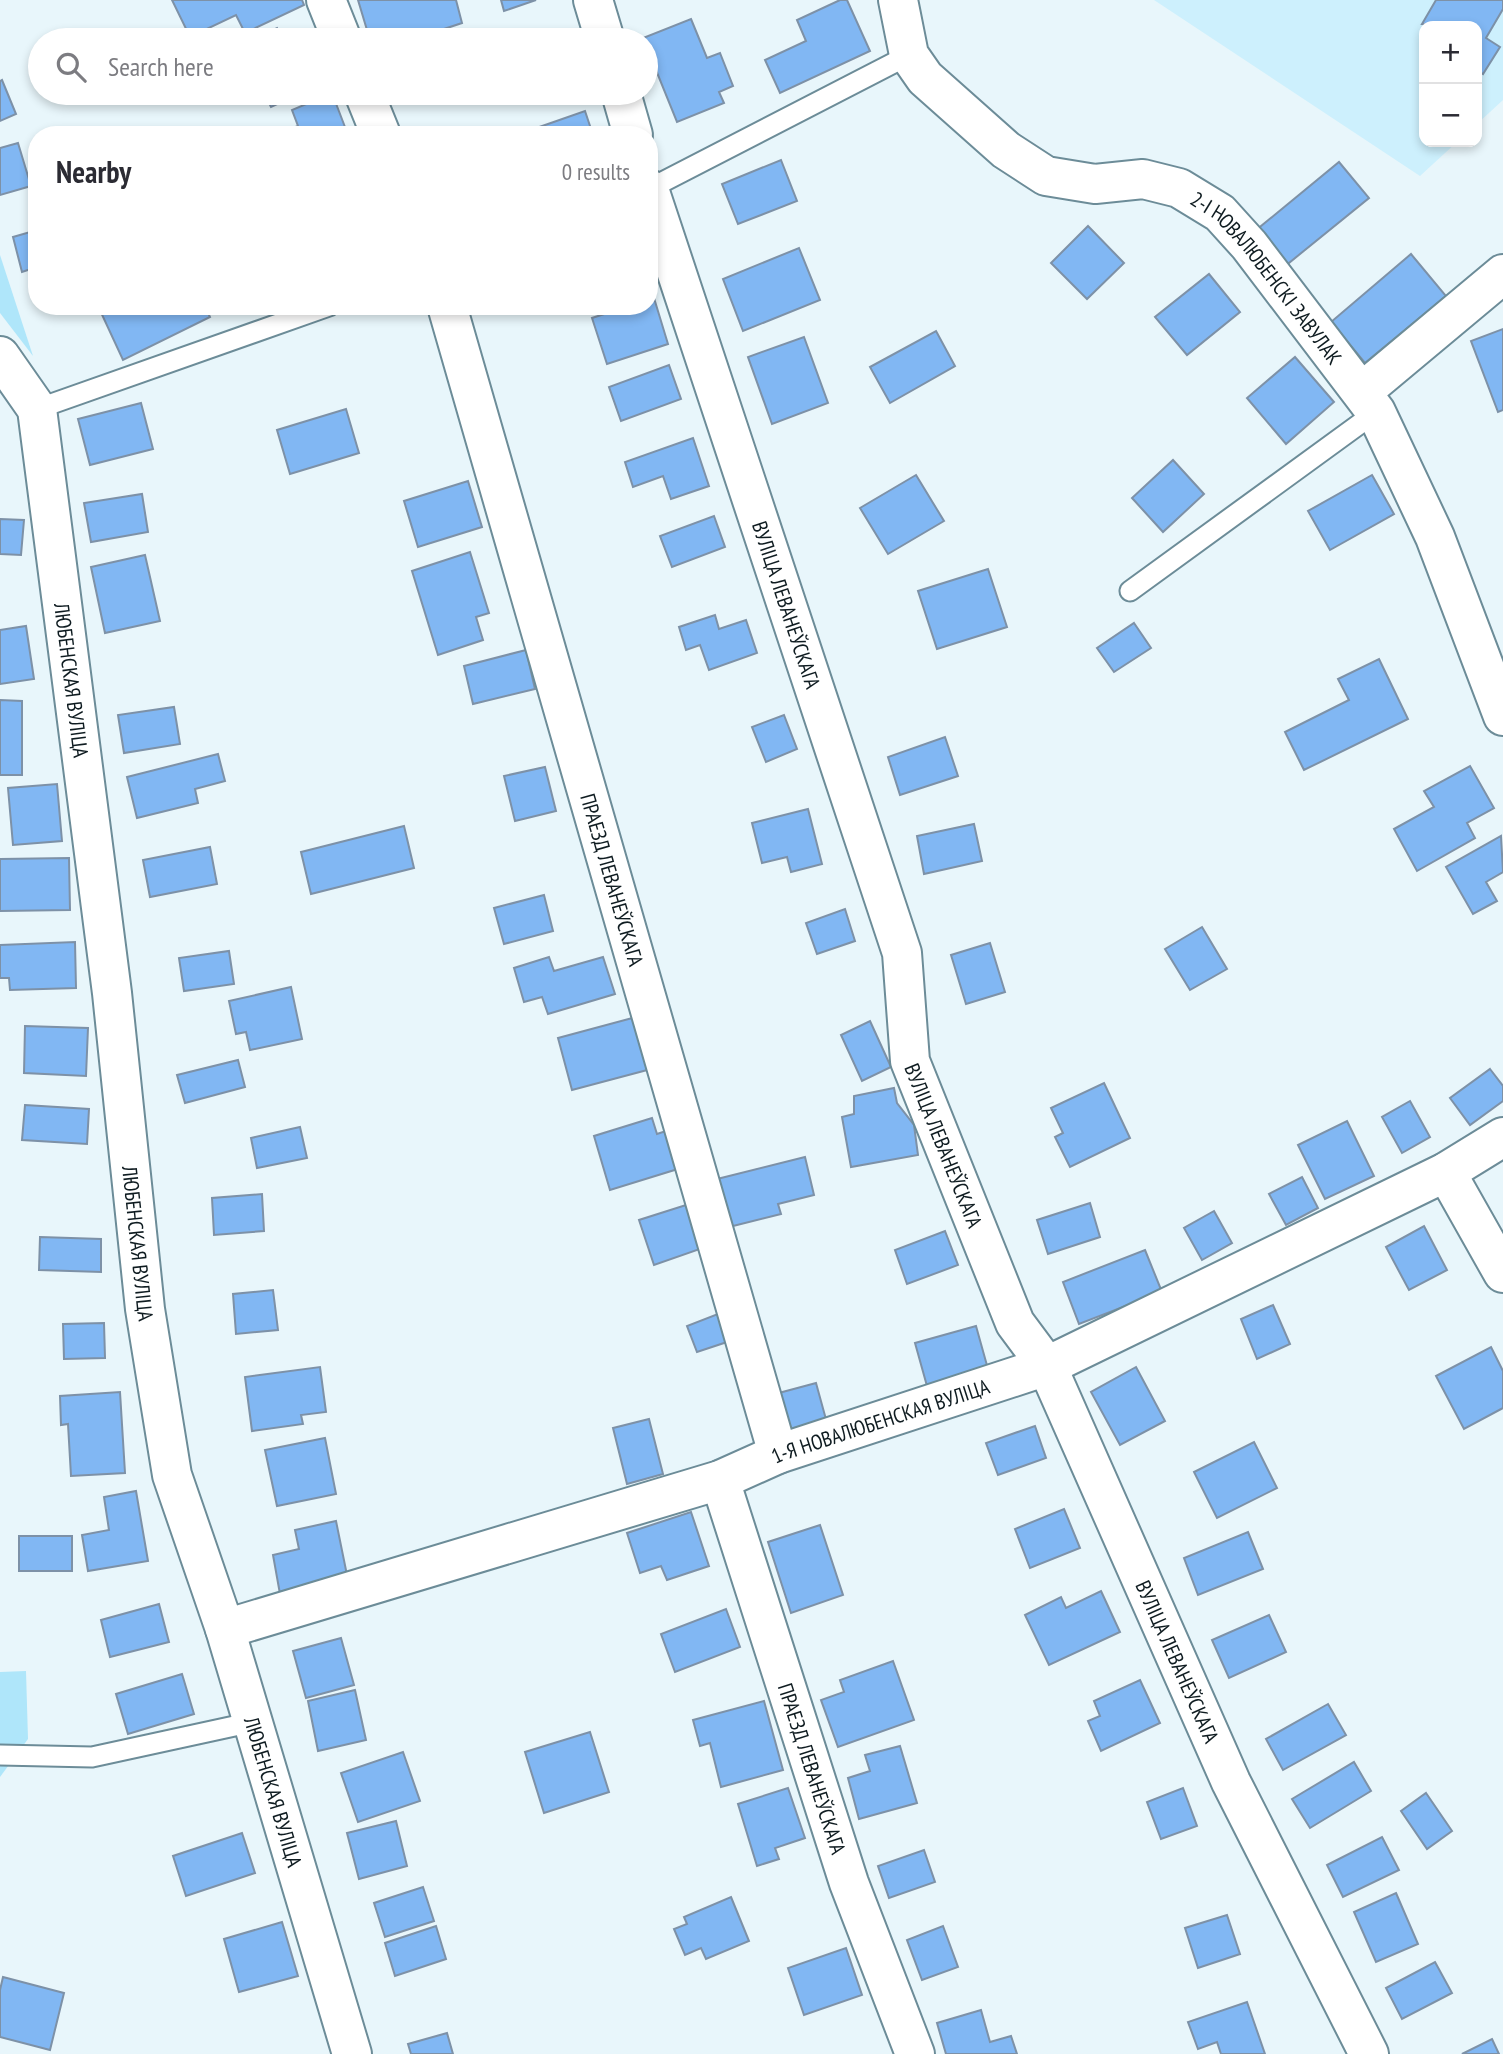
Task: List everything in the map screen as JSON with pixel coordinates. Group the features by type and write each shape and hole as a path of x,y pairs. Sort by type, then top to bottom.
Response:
{"street":[{"path":"326,0 337,28"},
{"path":"593,0 601,28"},
{"name":"2-І НОВАЛЮБЕНСКІ ЗАВУЛАК","path":"903,2 909,55 925,78 1006,150 1046,176 1095,184 1143,178 1179,188 1220,213 1249,245 1369,402 1435,537 1503,716"},
{"path":"369,105 377,126"},
{"path":"624,105 630,126"},
{"name":"ВУЛІЦА ЛЕВАНЕЎСКАГА","path":"658,216 902,953 910,1061 1015,1322 1047,1366 1231,1782 1369,2054"},
{"path":"1369,402 1503,274"},
{"name":"ПРАЕЗД ЛЕВАНЕЎСКАГА","path":"450,315 778,1454"},
{"name":"ЛЮБЕНСКАЯ ВУЛІЦА","path":"0,356 37,409 113,993 145,1309 172,1475 225,1629 352,2054"},
{"path":"0,389 37,409"},
{"name":"1-Я НОВАЛЮБЕНСКАЯ ВУЛІЦА","path":"225,1629 720,1480 778,1454 1047,1366 1446,1172 1503,1137"},
{"path":"1446,1172 1503,1273"},
{"name":"ПРАЕЗД ЛЕВАНЕЎСКАГА","path":"720,1480 849,1883 915,2054"}],"lane":[{"path":"658,184 909,55"},
{"path":"37,409 303,315"},
{"path":"1130,591 1369,402"},
{"path":"0,1755 92,1757 253,1722"}],"shaded area":[{"path":"1154,0 1503,0 1503,100 1482,119 1482,21 1419,21 1419,147 1452,147 1420,176"},
{"path":"0,255 33,356 0,313"},
{"path":"26,1671 28,1739 0,1777 0,1672"}],"building":[{"path":"172,0 302,0 304,5 256,28 242,28 236,15 209,28 186,28"},
{"path":"358,0 456,0 462,23 447,28 366,28"},
{"path":"501,0 536,0 504,11"},
{"path":"840,0 847,0 870,51 780,93 765,60 806,41 797,20"},
{"path":"1436,0 1503,0 1503,9 1486,38 1500,47 1483,74 1482,21 1424,21"},
{"path":"691,19 707,58 720,53 733,86 719,92 724,103 677,122 658,75 658,32"},
{"path":"2,80 16,114 0,121 0,81"},
{"path":"304,105 337,105 345,126 298,126 292,110"},
{"path":"585,111 590,126 542,126"},
{"path":"18,143 28,176 28,187 0,195 0,148"},
{"path":"781,160 797,201 738,224 722,184"},
{"path":"1339,162 1369,198 1284,267 1255,231"},
{"path":"1088,226 1124,263 1087,299 1051,263"},
{"path":"28,233 28,270 22,272 13,237"},
{"path":"799,248 820,300 743,331 723,279"},
{"path":"1411,254 1446,296 1365,363 1331,322"},
{"path":"1209,274 1240,312 1187,355 1155,317"},
{"path":"658,311 668,344 607,364 592,318 601,315 658,315"},
{"path":"102,315 209,315 210,317 123,360"},
{"path":"1503,329 1503,410 1498,412 1471,341"},
{"path":"936,331 955,366 890,403 870,367"},
{"path":"804,337 828,403 772,424 748,357"},
{"path":"1295,357 1334,402 1286,444 1247,398"},
{"path":"669,365 681,399 621,421 609,387"},
{"path":"141,403 153,449 90,465 78,419"},
{"path":"346,409 359,453 290,474 277,430"},
{"path":"693,438 709,486 671,499 663,476 633,487 625,462"},
{"path":"1173,460 1204,494 1163,532 1132,498"},
{"path":"916,475 944,521 888,554 860,508"},
{"path":"1372,475 1394,514 1330,550 1308,511"},
{"path":"468,481 482,527 418,547 404,501"},
{"path":"142,494 148,532 91,542 84,503"},
{"path":"714,516 725,547 672,567 660,536"},
{"path":"0,519 24,520 21,555 0,554"},
{"path":"470,552 489,613 476,617 483,640 438,655 412,571"},
{"path":"145,555 160,621 105,633 91,567"},
{"path":"988,569 1007,627 937,649 918,591"},
{"path":"715,615 719,629 746,620 757,653 709,670 700,645 686,650 679,627"},
{"path":"1134,623 1151,648 1114,672 1097,648"},
{"path":"26,626 34,679 0,684 0,630"},
{"path":"526,650 535,689 473,704 464,666"},
{"path":"1379,659 1408,719 1304,770 1285,732 1349,700 1338,679"},
{"path":"0,700 22,701 22,775 0,775"},
{"path":"174,707 180,744 124,753 118,715"},
{"path":"784,715 797,749 766,762 752,727"},
{"path":"945,737 958,776 900,795 888,757"},
{"path":"218,754 225,781 195,789 198,803 137,818 127,777"},
{"path":"1470,766 1494,808 1467,823 1475,838 1417,871 1394,829 1434,807 1424,791"},
{"path":"545,767 556,811 515,821 504,776"},
{"path":"57,784 62,841 13,845 8,788"},
{"path":"808,809 822,864 791,872 787,857 762,863 752,823"},
{"path":"974,824 982,861 924,874 917,836"},
{"path":"404,826 414,868 311,894 301,852"},
{"path":"1501,836 1503,872 1486,882 1497,901 1473,914 1446,867"},
{"path":"210,847 217,884 150,897 143,860"},
{"path":"69,858 70,910 0,911 0,859"},
{"path":"544,895 553,931 504,944 494,908"},
{"path":"845,909 855,941 817,954 806,923"},
{"path":"1202,927 1227,969 1190,990 1165,949"},
{"path":"75,942 76,988 10,990 9,978 0,978 0,945"},
{"path":"990,943 1005,992 966,1004 951,955"},
{"path":"229,951 234,984 184,991 179,958"},
{"path":"549,957 554,971 603,957 615,994 548,1014 542,997 524,1002 514,968"},
{"path":"291,987 302,1039 250,1050 246,1032 236,1034 229,1001"},
{"path":"636,1017 651,1069 572,1090 558,1038"},
{"path":"870,1021 891,1067 862,1081 841,1035"},
{"path":"25,1026 88,1028 86,1076 24,1073"},
{"path":"238,1060 245,1087 185,1103 177,1075"},
{"path":"1490,1069 1503,1086 1503,1101 1470,1125 1450,1098"},
{"path":"1104,1083 1130,1138 1070,1167 1055,1137 1063,1133 1051,1108"},
{"path":"894,1088 897,1103 914,1125 918,1155 851,1167 842,1117 854,1114 854,1096"},
{"path":"1410,1101 1430,1137 1402,1153 1382,1117"},
{"path":"25,1105 89,1109 87,1144 22,1140"},
{"path":"652,1118 657,1134 669,1130 681,1168 610,1190 594,1136"},
{"path":"1347,1121 1374,1176 1325,1199 1298,1145"},
{"path":"300,1127 307,1158 257,1168 251,1138"},
{"path":"805,1157 814,1195 778,1204 781,1214 729,1227 717,1179"},
{"path":"1302,1177 1318,1208 1286,1225 1269,1194"},
{"path":"262,1194 264,1231 214,1235 212,1198"},
{"path":"1090,1203 1100,1237 1048,1254 1037,1220"},
{"path":"686,1205 700,1249 654,1265 639,1220"},
{"path":"1214,1211 1232,1243 1202,1260 1184,1228"},
{"path":"1424,1226 1447,1270 1409,1290 1386,1247"},
{"path":"945,1231 958,1265 907,1284 895,1250"},
{"path":"40,1237 101,1239 101,1272 39,1270"},
{"path":"1145,1250 1162,1292 1079,1324 1063,1282"},
{"path":"273,1290 278,1330 236,1334 233,1294"},
{"path":"1273,1305 1290,1344 1257,1359 1241,1319"},
{"path":"723,1312 733,1340 697,1352 687,1326"},
{"path":"104,1323 105,1358 64,1359 63,1324"},
{"path":"976,1326 988,1369 927,1386 915,1343"},
{"path":"1491,1347 1503,1371 1503,1408 1464,1429 1436,1376"},
{"path":"320,1367 326,1412 301,1415 303,1424 252,1431 245,1377"},
{"path":"1136,1367 1165,1421 1120,1445 1091,1392"},
{"path":"816,1383 827,1423 786,1434 775,1394"},
{"path":"120,1392 125,1473 71,1476 68,1424 61,1425 60,1396"},
{"path":"649,1419 663,1474 627,1484 613,1428"},
{"path":"1035,1426 1046,1458 998,1475 986,1443"},
{"path":"325,1438 336,1494 277,1506 265,1450"},
{"path":"1254,1442 1277,1488 1217,1518 1194,1472"},
{"path":"136,1491 148,1561 88,1571 82,1535 109,1530 104,1497"},
{"path":"1064,1509 1080,1548 1030,1568 1015,1529"},
{"path":"691,1512 709,1566 667,1580 661,1566 640,1573 627,1533"},
{"path":"336,1521 348,1580 280,1594 273,1555 299,1549 295,1530"},
{"path":"820,1525 843,1595 791,1613 768,1542"},
{"path":"1248,1532 1263,1569 1198,1595 1184,1558"},
{"path":"19,1536 72,1536 72,1571 19,1571"},
{"path":"1101,1591 1120,1632 1049,1665 1025,1615 1061,1597 1066,1608"},
{"path":"159,1604 169,1642 110,1657 101,1620"},
{"path":"726,1609 740,1647 675,1672 661,1634"},
{"path":"1269,1615 1286,1652 1229,1678 1212,1640"},
{"path":"341,1638 354,1685 306,1698 293,1651"},
{"path":"893,1661 914,1720 838,1747 821,1700 844,1692 840,1680"},
{"path":"182,1674 194,1714 128,1734 116,1694"},
{"path":"1140,1680 1160,1723 1101,1751 1088,1721 1100,1716 1094,1701"},
{"path":"355,1690 366,1740 318,1751 308,1701"},
{"path":"764,1701 783,1770 721,1787 710,1743 700,1746 693,1720"},
{"path":"1328,1704 1346,1735 1283,1770 1266,1739"},
{"path":"590,1732 609,1792 544,1813 525,1752"},
{"path":"900,1746 917,1803 859,1819 848,1778 870,1771 865,1755"},
{"path":"403,1752 420,1801 358,1822 341,1773"},
{"path":"1354,1762 1371,1791 1310,1828 1292,1799"},
{"path":"788,1788 805,1838 775,1848 779,1859 757,1866 738,1804"},
{"path":"1183,1788 1197,1826 1161,1839 1147,1802"},
{"path":"1426,1793 1452,1831 1427,1849 1401,1811"},
{"path":"396,1821 407,1866 359,1879 347,1833"},
{"path":"242,1833 255,1873 186,1896 173,1856"},
{"path":"1382,1837 1399,1870 1343,1897 1327,1865"},
{"path":"924,1850 935,1882 889,1898 878,1866"},
{"path":"423,1887 434,1921 385,1937 374,1903"},
{"path":"1396,1893 1418,1944 1376,1962 1354,1912"},
{"path":"731,1897 749,1941 706,1959 701,1948 685,1955 674,1929 687,1924 684,1917"},
{"path":"1227,1915 1240,1954 1198,1968 1185,1928"},
{"path":"282,1922 298,1976 239,1992 224,1939"},
{"path":"436,1926 446,1959 395,1976 385,1943"},
{"path":"943,1926 958,1967 922,1980 907,1940"},
{"path":"846,1948 862,1995 804,2015 788,1968"},
{"path":"1435,1962 1452,1993 1402,2019 1386,1988"},
{"path":"3,1977 64,1993 50,2050 0,2037 0,1990"},
{"path":"1247,2002 1265,2054 1221,2054 1217,2042 1198,2049 1188,2022"},
{"path":"981,2010 990,2042 1011,2036 1017,2054 946,2054 937,2023"},
{"path":"447,2033 453,2054 411,2054 408,2044"},
{"path":"1492,2039 1499,2054 1462,2054"}]}
